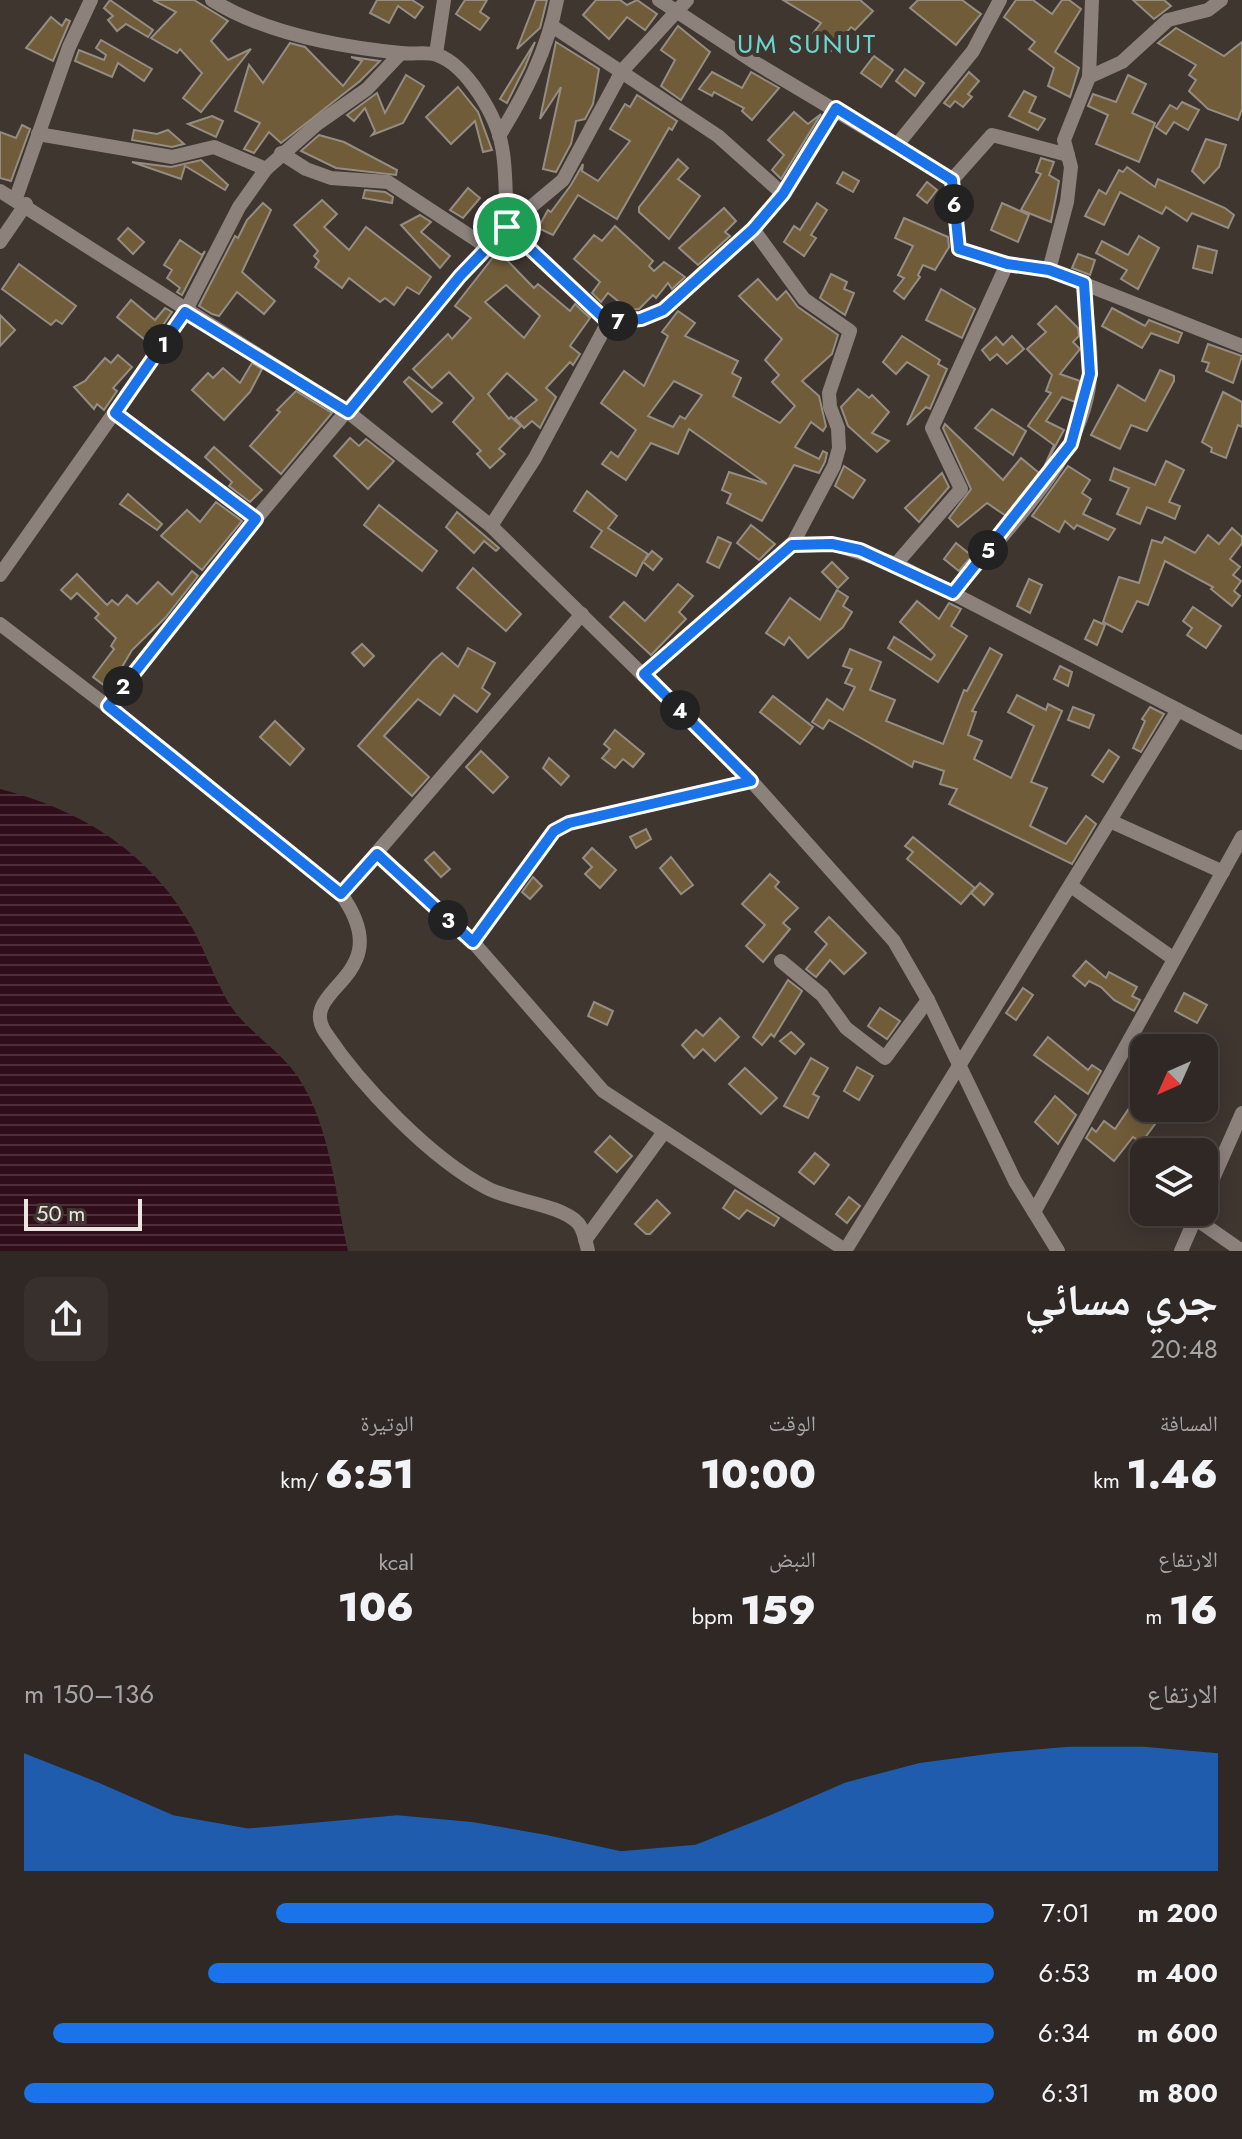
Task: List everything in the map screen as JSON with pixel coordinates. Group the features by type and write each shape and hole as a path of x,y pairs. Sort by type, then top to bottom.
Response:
{"street":[{"path":"0,242 21,201 38,134 91,0"},
{"path":"212,0 253,20 287,30 401,53 436,54 460,68 499,136 507,227 608,322 641,319 663,310 753,229 783,194 836,108"},
{"path":"436,54 444,0"},
{"path":"499,136 522,98 552,26 557,0"},
{"path":"659,0 952,180"},
{"path":"108,706 256,519 487,247 563,180 622,71 687,0"},
{"path":"896,146 973,51 1000,0"},
{"path":"1049,270 1067,202 1071,167 1064,140 1089,77 1092,0"},
{"path":"1089,77 1122,62 1168,20 1208,10 1221,0"},
{"path":"552,26 718,136 783,194"},
{"path":"0,575 185,312 239,207 266,169 281,153 367,89 401,53"},
{"path":"38,134 181,158 205,147 214,147 266,169"},
{"path":"1068,155 992,135 952,180 959,249 1007,264 1049,270 1242,346"},
{"path":"281,153 306,169 331,178 388,182 487,247"},
{"path":"0,191 21,201 185,312 348,412 491,526 751,781 894,941 928,1000 1034,1212 1058,1251"},
{"path":"644,674 792,545 834,466 839,448 838,428 830,407 829,393 850,331 804,299 753,229"},
{"path":"896,564 961,489 932,428 1007,264"},
{"path":"953,593 1071,444 1090,374 1084,283"},
{"path":"491,526 542,446 608,322"},
{"path":"115,413 256,519"},
{"path":"792,545 832,544 896,564 1242,743"},
{"path":"341,894 582,614"},
{"path":"0,624 108,706 341,894 357,925 357,960 347,978 320,1004 318,1016 325,1032 384,1103 441,1157 490,1190 568,1215 577,1222 587,1246"},
{"path":"377,854 473,942 593,1082 845,1251 1178,710"},
{"path":"473,942 554,831 569,823 751,781"},
{"path":"1110,821 1223,872"},
{"path":"1034,1212 1242,837"},
{"path":"1071,886 1174,959"},
{"path":"781,961 822,995 846,1028 885,1058 928,1000"},
{"path":"1218,1167 1242,1113"},
{"path":"587,1246 664,1132"},
{"path":"1181,1251 1192,1226"},
{"path":"1211,1226 1242,1251"}],"shaded area":[{"path":"0,789 59,809 112,839 158,879 177,904 194,931 228,1002 290,1067 309,1096 325,1139 348,1251 0,1251"}],"building":[{"path":"110,0 153,30 148,37 126,24 117,31 108,20 113,16 104,8"},
{"path":"153,0 194,0 228,21 211,41 228,60 251,49 201,112 183,98 202,73 180,49 177,53 151,38 176,12"},
{"path":"377,0 412,0 423,7 415,18 398,6 389,23 370,13"},
{"path":"465,0 487,0 480,12 489,18 480,30 456,14"},
{"path":"536,0 547,0 540,28 517,49"},
{"path":"596,0 620,0 627,5 637,0 657,14 645,30 627,17 609,39 583,15"},
{"path":"783,0 860,0 873,11 855,30 851,27 831,51 811,36 821,23"},
{"path":"918,0 962,0 981,14 956,45 910,8"},
{"path":"1016,0 1033,0 1052,14 1062,0 1069,0 1081,9 1055,52 1079,68 1070,97 1048,86 1054,68 1029,49 1035,42 1004,17"},
{"path":"1133,0 1164,0 1171,6 1154,19"},
{"path":"51,17 62,26 66,19 70,21 53,61 26,48"},
{"path":"678,26 710,52 681,100 661,86 675,60 661,50"},
{"path":"1176,28 1224,56 1242,42 1242,109 1238,120 1208,109 1189,91 1196,80 1189,75 1196,65 1158,43"},
{"path":"101,40 152,69 144,81 118,63 112,77 75,61 79,50 104,60 106,55 96,48"},
{"path":"535,42 525,67 507,103 500,99"},
{"path":"556,42 599,69 593,104 585,119 576,121 571,144 556,172 543,169 561,87 540,119"},
{"path":"290,43 305,47 343,86 362,61 351,57 380,61 360,81 281,143 269,132 254,153 244,149 260,123 235,111 249,65 263,83"},
{"path":"874,56 893,70 881,87 861,73"},
{"path":"905,69 924,83 915,96 896,81"},
{"path":"712,72 742,88 751,72 779,88 752,120 742,111 744,108 714,92 712,96 699,89"},
{"path":"969,72 979,81 968,94 972,97 963,107 955,101 950,107 944,103"},
{"path":"406,75 424,86 403,123 372,135 375,131 365,108 354,121 347,115 377,93 385,113"},
{"path":"1128,75 1146,84 1132,113 1155,123 1139,162 1096,144 1108,115 1088,106 1093,94 1116,102"},
{"path":"458,87 478,112 492,150 483,152 475,121 451,144 426,117"},
{"path":"1024,91 1036,97 1029,112 1045,119 1038,130 1009,116"},
{"path":"637,95 677,121 672,130 669,128 617,219 578,195 553,235 538,228 583,164 582,171 598,181 630,141 610,129 625,104 630,107"},
{"path":"1182,102 1199,110 1188,130 1174,122 1166,134 1156,127 1170,105 1177,109"},
{"path":"794,112 808,124 821,114 781,179 772,170 784,155 768,140"},
{"path":"212,116 223,121 216,137 188,124"},
{"path":"22,125 30,129 11,181 0,178 0,132 16,138"},
{"path":"134,130 157,134 168,130 184,144 172,147 132,140"},
{"path":"319,135 344,142 397,170 396,175 336,168 301,151"},
{"path":"1206,139 1226,145 1219,167 1204,183 1192,171"},
{"path":"1041,158 1054,162 1049,175 1059,181 1051,222 1021,210 1041,174 1036,172"},
{"path":"678,159 688,168 678,179 700,196 669,239 639,212 639,207"},
{"path":"201,160 228,185 225,190 185,166 181,179 132,162 171,167"},
{"path":"1127,167 1155,187 1158,179 1225,208 1234,215 1228,228 1192,213 1187,221 1166,207 1162,214 1120,192 1104,225 1085,216 1099,190 1106,194 1119,170 1123,172"},
{"path":"843,172 859,181 853,192 837,183"},
{"path":"927,182 937,190 927,203 917,195"},
{"path":"468,188 480,198 463,218 450,210"},
{"path":"365,190 385,192 393,197 392,203 363,198"},
{"path":"322,200 337,214 324,227 349,250 366,227 431,277 419,294 407,287 394,305 385,298 380,302 349,278 342,288 315,267 319,261 314,256 318,251 294,225"},
{"path":"263,203 271,210 242,272 275,301 264,314 237,292 219,316 212,314 199,306 235,236 238,238 247,220"},
{"path":"817,203 827,210 811,235 816,238 804,256 784,242 794,226 800,230"},
{"path":"1002,203 1029,215 1018,242 991,230"},
{"path":"724,208 736,221 725,232 730,236 698,265 679,248"},
{"path":"420,215 431,222 421,232 450,256 440,268 401,225"},
{"path":"904,218 948,237 949,247 935,270 923,265 918,275 920,277 904,299 894,291 904,278 898,275 913,246 895,238"},
{"path":"615,226 653,261 649,266 654,271 664,262 685,277 672,289 668,283 656,298 653,295 639,309 629,310 608,293 601,302 592,293 600,282 574,259 594,235 602,241"},
{"path":"128,228 144,242 133,254 118,239"},
{"path":"1139,236 1159,248 1138,289 1121,279 1127,270 1096,253 1102,241 1128,255"},
{"path":"180,240 202,255 205,251 182,295 177,292 180,288 167,278 172,270 164,265"},
{"path":"1198,246 1217,251 1212,273 1193,268"},
{"path":"498,251 534,288 538,284 570,311 575,304 590,318 570,346 580,354 573,365 570,362 546,388 556,397 540,428 532,421 524,428 515,418 537,400 507,373 488,394 509,419 511,417 521,426 499,449 505,454 490,468 477,454 481,451 453,422 474,398 449,372 432,388 413,369 448,334 452,339 471,318 455,306","holes":["506,285 540,316 524,338 485,302"]},
{"path":"1078,254 1095,260 1090,275 1072,268"},
{"path":"19,264 76,306 62,324 56,320 51,325 2,289"},
{"path":"831,274 847,282 844,289 854,293 845,315 820,298"},
{"path":"758,279 777,300 786,291 798,307 838,335 832,354 802,381 819,396 826,426 823,431 811,422 795,447 819,459 823,451 827,453 825,462 819,473 794,465 762,521 727,503 731,494 722,490 729,472 767,484 689,429 678,454 651,443 626,480 602,464 611,452 618,457 636,430 601,403 624,371 644,386 668,336 662,332 678,311 695,323 685,336 738,361 732,373 741,378 733,396 780,423 795,406 772,382 779,375 765,360 782,339 739,296","holes":["674,381 702,395 685,419 680,416 673,427 648,416"]},
{"path":"941,289 975,309 962,338 926,320"},
{"path":"131,300 155,320 165,308 172,312 150,344 117,317"},
{"path":"1056,306 1078,328 1079,336 1073,342 1080,349 1060,374 1080,381 1075,402 1062,397 1046,421 1064,430 1045,465 1054,445 1028,426 1051,393 1046,391 1052,375 1027,349 1046,332 1038,324"},
{"path":"1112,308 1145,326 1149,320 1182,333 1178,343 1151,333 1142,348 1102,326"},
{"path":"0,315 15,330 0,346"},
{"path":"902,336 940,360 938,364 947,369 930,409 926,407 907,425 929,376 907,362 896,374 883,362"},
{"path":"1012,336 1024,349 1007,364 997,354 990,360 982,350 996,337 1003,345"},
{"path":"1208,344 1242,356 1233,383 1206,371 1209,363 1202,361"},
{"path":"118,355 132,367 113,388 117,391 104,410 97,404 94,409 74,387 85,381 105,358 111,363"},
{"path":"252,363 262,369 250,392 224,420 192,390 208,373 213,378 223,368 240,383"},
{"path":"1160,370 1174,376 1174,381 1147,431 1131,425 1120,449 1091,435 1118,385 1145,401"},
{"path":"409,377 442,403 432,412 404,382"},
{"path":"858,389 869,398 872,395 889,412 872,433 889,441 877,452 848,426 841,407"},
{"path":"296,391 332,413 281,474 250,446"},
{"path":"1223,392 1242,402 1242,427 1238,425 1226,458 1211,452 1212,448 1202,442"},
{"path":"992,409 1026,431 1013,455 975,428"},
{"path":"945,424 1003,480 1021,458 1039,473 1006,516 987,503 958,527 949,518 971,489 943,428"},
{"path":"350,438 359,446 366,439 394,461 368,489 334,456"},
{"path":"214,447 262,490 250,502 229,486 232,482 205,457"},
{"path":"1166,461 1184,470 1169,502 1180,506 1175,519 1147,507 1140,524 1117,514 1129,488 1110,480 1114,468 1155,485"},
{"path":"844,466 865,480 853,498 835,486"},
{"path":"1068,466 1090,480 1082,493 1091,499 1083,514 1115,529 1108,540 1077,525 1074,529 1065,521 1059,532 1032,516"},
{"path":"942,473 949,487 919,522 905,508"},
{"path":"587,491 617,516 608,528 648,554 644,561 652,551 662,559 653,570 643,562 636,576 591,547 602,531 574,511"},
{"path":"128,494 162,524 157,530 120,504"},
{"path":"216,502 242,521 202,570 161,536 187,510 200,522"},
{"path":"379,505 437,551 422,571 364,525"},
{"path":"457,512 499,548 496,551 484,541 474,553 446,527"},
{"path":"751,525 775,544 759,560 737,543"},
{"path":"1232,528 1242,537 1242,543 1230,559 1240,567 1233,575 1241,581 1234,591 1240,596 1232,606 1211,589 1213,587 1165,561 1148,605 1137,601 1122,632 1103,622 1119,577 1139,583 1152,540 1162,543 1165,537 1195,553 1208,535 1219,544"},
{"path":"718,537 731,543 719,568 707,562"},
{"path":"956,543 972,556 959,571 944,559"},
{"path":"832,562 848,578 838,588 822,572"},
{"path":"473,568 521,614 506,631 457,588"},
{"path":"192,571 198,576 165,618 132,650 109,689 93,677 114,649 111,646 116,638 95,618 99,614 77,593 71,599 61,590 77,574 107,605 112,600 118,605 127,595 137,604 158,582 172,595"},
{"path":"1029,579 1042,585 1030,613 1017,606"},
{"path":"678,584 693,596 679,612 686,619 651,655 610,617 624,602 645,621"},
{"path":"837,590 848,597 843,606 852,612 843,627 808,658 789,637 784,645 766,633 790,598 820,620"},
{"path":"917,601 939,619 949,603 961,609 951,626 967,636 938,682 888,648 894,637 931,660 935,655 900,622"},
{"path":"1193,607 1221,626 1206,648 1187,635 1192,628 1183,621"},
{"path":"1094,620 1105,625 1097,645 1085,639"},
{"path":"362,644 374,656 364,666 352,653"},
{"path":"468,648 495,663 482,688 490,694 477,712 454,695 440,715 418,699 384,736 429,777 412,796 358,746 433,661 442,653 458,667"},
{"path":"990,648 1002,655 972,711 976,712 968,735 982,741 974,759 1011,778 1034,726 1008,712 1017,695 1046,710 1048,704 1062,711 1031,782 1047,788 1030,826 1066,844 1086,816 1096,824 1072,864 949,804 957,789 940,784 944,771 914,761 912,767 829,720 823,729 812,722 827,699 843,710 855,687 845,683 852,669 843,666 850,649 881,662 870,690 895,700 886,721 943,744 964,690 967,691"},
{"path":"1060,666 1072,672 1068,686 1054,679"},
{"path":"773,696 813,727 800,744 760,712"},
{"path":"1073,707 1094,715 1089,728 1068,720"},
{"path":"1150,707 1164,714 1141,752 1133,748 1145,721 1142,719"},
{"path":"275,721 304,749 290,765 260,737"},
{"path":"615,730 644,754 633,767 623,759 615,768 602,758 610,749 604,744"},
{"path":"1109,750 1119,757 1103,782 1092,775"},
{"path":"481,751 508,777 493,793 466,767"},
{"path":"549,758 569,776 561,785 543,768"},
{"path":"646,829 651,839 636,848 630,837"},
{"path":"913,837 975,888 961,904 907,859 913,852 905,846"},
{"path":"592,848 616,870 600,888 585,874 592,867 583,858"},
{"path":"434,852 450,869 441,877 425,860"},
{"path":"671,857 693,885 681,894 660,868"},
{"path":"770,874 779,882 775,887 798,908 783,923 790,929 763,962 746,946 765,925 742,904"},
{"path":"533,877 542,886 530,899 522,892"},
{"path":"980,883 993,894 984,905 971,893"},
{"path":"829,917 866,953 844,974 830,960 816,977 806,969 827,944 815,932"},
{"path":"1086,961 1106,978 1109,972 1137,987 1132,996 1140,1000 1134,1011 1114,1000 1101,987 1089,981 1085,986 1073,976"},
{"path":"788,980 802,991 774,1037 771,1034 762,1045 753,1037"},
{"path":"1023,988 1033,995 1016,1020 1006,1013"},
{"path":"1184,993 1207,1005 1197,1023 1175,1011"},
{"path":"594,1002 613,1011 607,1025 588,1016"},
{"path":"880,1008 900,1021 887,1039 868,1026"},
{"path":"720,1018 739,1037 715,1061 703,1049 694,1058 682,1045 696,1030 703,1036"},
{"path":"791,1032 804,1044 795,1054 780,1041"},
{"path":"1048,1037 1088,1070 1092,1065 1101,1071 1088,1094 1034,1055"},
{"path":"811,1058 828,1068 813,1094 819,1097 808,1118 784,1106"},
{"path":"857,1067 873,1076 859,1100 844,1091"},
{"path":"745,1068 777,1098 761,1114 729,1084"},
{"path":"1055,1096 1076,1115 1058,1144 1035,1122"},
{"path":"1130,1107 1130,1122 1157,1122 1145,1138 1130,1138 1114,1161 1086,1138 1092,1128 1096,1132 1104,1121 1115,1129"},
{"path":"610,1136 632,1156 617,1172 595,1152"},
{"path":"815,1153 829,1165 814,1184 799,1172"},
{"path":"735,1190 779,1218 774,1226 747,1210 739,1219 723,1208"},
{"path":"849,1197 860,1206 847,1223 836,1214"},
{"path":"657,1200 670,1213 650,1234 646,1234 635,1224"}],"district":[{"name":"UM SUNUT","path":"807,44"}],"route":[{"path":"836,108 952,180 959,249 1007,264 1049,270 1084,283 1090,374 1089,388 1071,444 953,593 896,564 860,550 832,544 792,545 644,674 751,781 569,823 554,831 473,942 377,854 341,894 108,706 256,519 115,413 185,312 348,412 460,276 507,227 608,322 641,319 663,310 678,299 753,229 783,194 836,108"}]}
